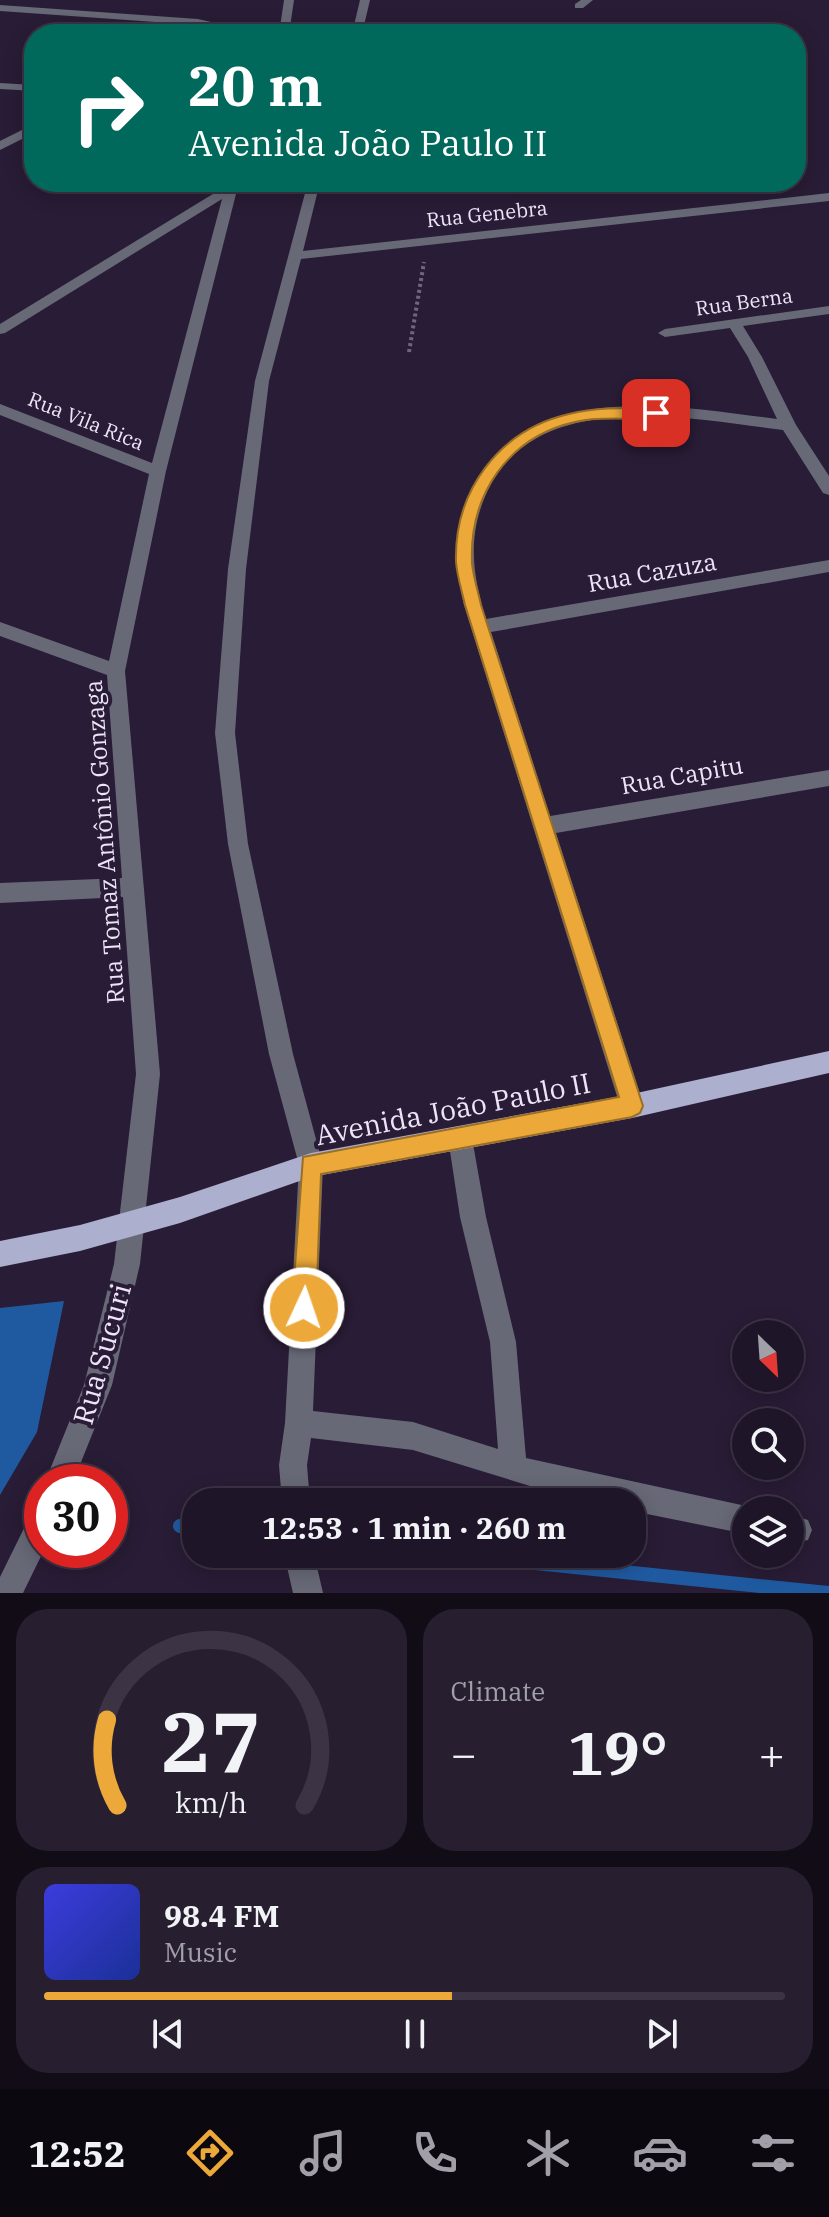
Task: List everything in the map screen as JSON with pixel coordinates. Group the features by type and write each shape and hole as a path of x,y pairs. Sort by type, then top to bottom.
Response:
{"main road":[{"name":"Avenida João Paulo II","path":"0,1254 180,1210 311,1165 632,1106 829,1062"}],"street":[{"path":"285,24 289,0"},
{"path":"359,24 365,0"},
{"path":"0,8 201,24"},
{"path":"0,86 24,87"},
{"path":"0,146 24,133"},
{"path":"0,330 221,192"},
{"name":"Rua Tomaz Antônio Gonzaga","path":"134,1222 148,1074 116,671 158,471 229,192"},
{"path":"295,1488 293,1465 299,1423 311,1165 281,1054 238,844 225,733 229,656 247,474 262,381 311,192"},
{"name":"Rua Genebra","path":"293,256 829,197"},
{"name":"Rua Berna","path":"665,333 829,310"},
{"path":"734,324 755,357 788,425 829,489"},
{"name":"Rua Vila Rica","path":"0,409 158,471"},
{"path":"632,1106 464,565 469,518 483,477 502,455 534,432 570,418 632,412 680,413 788,425"},
{"name":"Rua Cazuza","path":"482,627 829,566"},
{"path":"0,629 116,671"},
{"name":"Rua Capitu","path":"544,826 829,778"},
{"path":"0,893 131,887"},
{"path":"460,1138 473,1217 503,1342 513,1468"},
{"name":"Rua Sucuri","path":"66,1464 98,1385 134,1222"},
{"path":"299,1423 413,1436 566,1483 732,1517"},
{"path":"8,1593 24,1560"},
{"path":"302,1568 306,1592"}],"path":[{"path":"409,352 427,241"}],"water":[{"path":"64,1301 37,1432 0,1495 0,1308"}],"waterway":[{"path":"584,1568 828,1593"}],"route":[{"path":"304,1308 311,1165 632,1106 473,605 464,565 465,536 483,477 502,455 534,432 570,418 598,413 656,413"}]}
